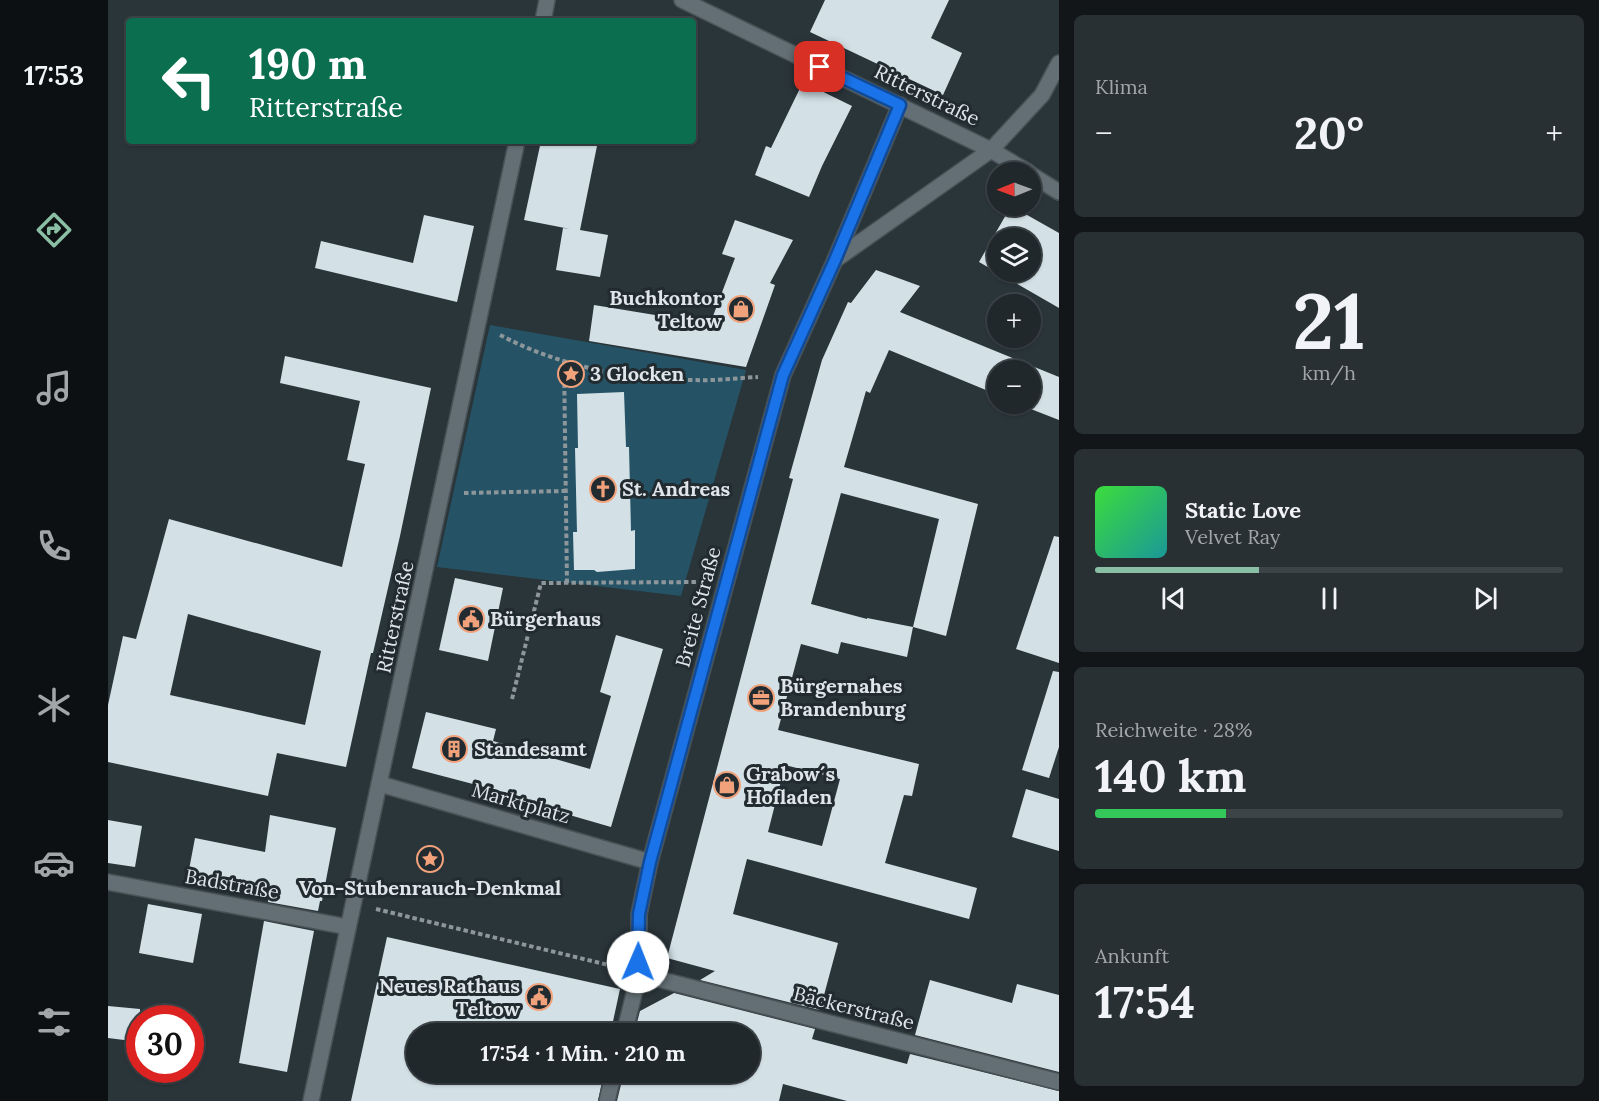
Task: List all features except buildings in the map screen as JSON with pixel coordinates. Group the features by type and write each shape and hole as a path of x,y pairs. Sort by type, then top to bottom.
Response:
{"street":[{"path":"544,18 547,0"},
{"name":"Ritterstraße","path":"682,0 992,150 1011,162"},
{"path":"835,260 992,150 1042,95 1059,63"},
{"name":"Breite Straße","path":"627,1023 639,974 639,914 650,862 783,375 835,260 900,105"},
{"name":"Ritterstraße","path":"311,1101 516,144"},
{"name":"Ritterstraße","path":"1041,181 1059,192"},
{"name":"Marktplatz","path":"380,784 650,862"},
{"name":"Badstraße","path":"108,882 348,927"},
{"name":"Bäckerstraße","path":"639,974 1059,1082"},
{"path":"607,1101 611,1083"}],"path":[{"path":"479,324 528,350 564,361 639,377 695,381 783,375"},
{"path":"564,361 567,583"},
{"path":"443,494 565,491"},
{"path":"512,699 541,583 727,582"},
{"path":"352,906 357,904 624,968 639,974"}],"shaded area":[{"path":"490,325 746,370 681,596 437,567"}],"place":[{"name":"Buchkontor Teltow","path":"741,309"},
{"name":"3 Glocken","path":"571,374"},
{"name":"St. Andreas","path":"603,489"},
{"name":"Bürgerhaus","path":"471,619"},
{"name":"Bürgernahes Brandenburg","path":"761,698"},
{"name":"Standesamt","path":"454,749"},
{"name":"Grabow´s Hofladen","path":"727,785"},
{"name":"Von-Stubenrauch-Denkmal","path":"430,859"},
{"name":"Neues Rathaus Teltow","path":"539,997"}],"route":[{"path":"638,962 639,914 650,862 783,375 835,260 888,128 900,105 820,67"}]}
